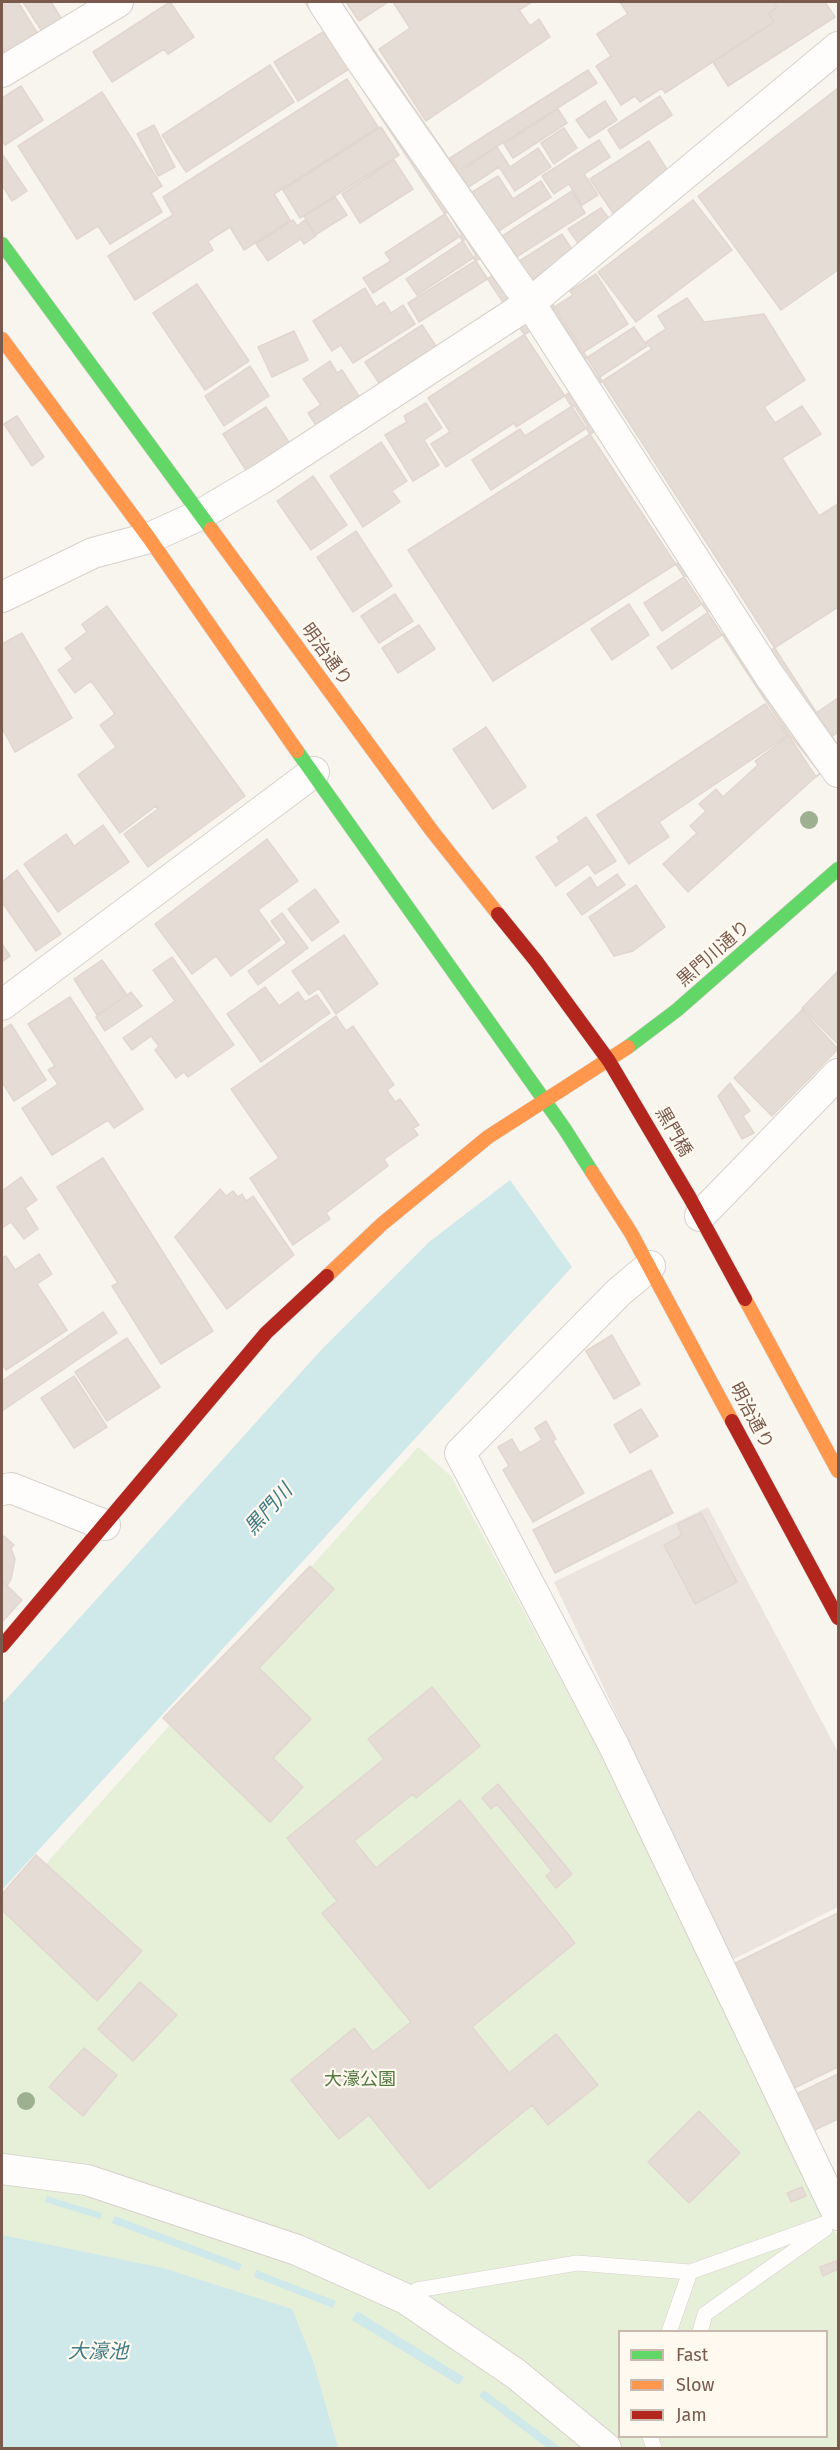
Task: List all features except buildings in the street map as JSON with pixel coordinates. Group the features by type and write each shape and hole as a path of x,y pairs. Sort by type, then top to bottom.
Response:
{"street":[{"path":"2,72 118,2"},
{"path":"323,2 360,59 530,303 769,675 838,772"},
{"path":"2,597 93,552 149,538 200,514 261,479 530,303 838,47"},
{"name":"明治通り","path":"2,244 432,831 536,961 624,1085"},
{"path":"2,339 149,538 200,614 314,772 545,1102"},
{"path":"2,1005 314,772"},
{"name":"黒門川通り","path":"2,1646 266,1333 382,1224 488,1137 609,1061 677,1010 838,869"},
{"path":"838,1074 695,1207 838,1472"},
{"name":"黒門橋","path":"624,1085 695,1207"},
{"name":"明治通り","path":"545,1102 564,1128 650,1266 838,1618"},
{"path":"650,1266 619,1292 460,1453 614,1746 838,2218"},
{"path":"5,1484 105,1526"},
{"path":"2,2169 87,2180 297,2250 406,2299 516,2374 606,2448"}],"lane":[{"path":"417,2290 577,2263 690,2272 838,2218"},
{"path":"700,2330 705,2314 838,2218"},
{"path":"669,2330 690,2272"}],"shaded area":[{"path":"708,1507 838,1752 838,1907 732,1960 554,1582"}],"green space":[{"name":"大濠公園","path":"418,1447 451,1476 593,1740 838,2238 838,2448 2,2448 2,1913"}],"water":[{"name":"黒門川","path":"510,1180 572,1267 2,1890 2,1704 323,1348 429,1242"},
{"path":"47,2196 102,2213 100,2219 45,2202"},
{"path":"115,2216 242,2264 239,2271 112,2223"},
{"name":"大濠池","path":"2,2235 163,2268 292,2309 313,2361 338,2448 2,2448"},
{"path":"256,2270 336,2301 333,2308 254,2277"},
{"path":"357,2311 464,2377 459,2385 352,2320"},
{"path":"484,2390 561,2448 547,2448 479,2396"}],"traffic: fast":[{"path":"2,244 211,529"},
{"path":"297,751 564,1128 592,1172"},
{"path":"628,1047 677,1010 838,869"}],"traffic: slow":[{"path":"2,339 149,538 297,751"},
{"path":"211,529 432,831 498,914"},
{"path":"327,1276 382,1224 488,1137 628,1047"},
{"path":"592,1172 631,1233 732,1421"},
{"path":"745,1299 838,1471"}],"traffic: jam":[{"path":"498,914 536,961 609,1061 690,1198 745,1299"},
{"path":"2,1646 266,1333 327,1276"},
{"path":"732,1421 838,1618"}]}
